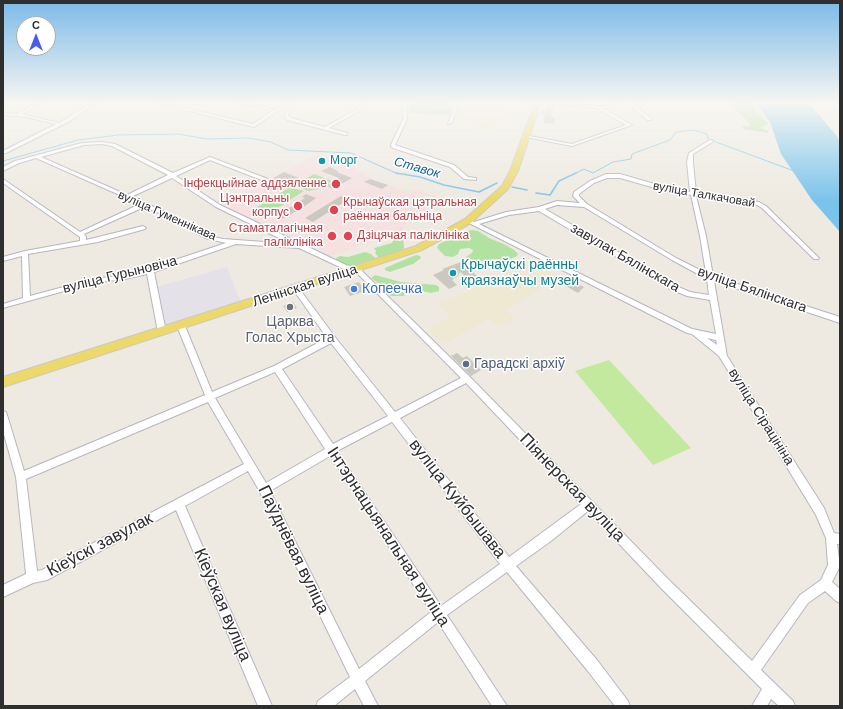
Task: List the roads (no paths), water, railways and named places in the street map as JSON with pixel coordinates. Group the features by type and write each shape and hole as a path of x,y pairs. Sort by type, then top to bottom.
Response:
{"main road":[{"name":"Ленінская вуліца","path":"3,382 181,326 419,248 471,222 505,187 514,171 526,136"}],"street":[{"path":"4,152 37,135"},
{"path":"398,135 393,145 395,147 452,166 466,178 474,179"},
{"path":"526,136 572,145 601,135"},
{"name":"вуліца Сірацініна","path":"712,141 691,153 692,194 702,236 723,356 836,538 834,566 825,584 804,599 753,671"},
{"path":"3,169 71,147 102,143 113,145 173,175 218,206 304,246 344,267 357,269"},
{"name":"вуліца Гуменнікава","path":"37,157 54,163 166,214 207,237 236,242 304,246"},
{"path":"126,197 210,158 266,180"},
{"name":"вуліца Талкачовай","path":"576,193 592,182 606,176 620,176 655,187 756,203 764,207 816,258"},
{"path":"3,181 84,237 83,243"},
{"name":"вуліца Бялінскага","path":"576,193 576,196 585,205 674,259 709,277 840,320"},
{"name":"вуліца Бялінскага","path":"471,222 508,213 540,209 557,203 585,205"},
{"path":"80,234 144,205"},
{"name":"завулак Бялінскага","path":"540,209 672,287 689,294 712,298"},
{"path":"471,222 690,331 717,349 723,356"},
{"path":"3,259 25,253 83,243 143,228"},
{"name":"вуліца Гурыновіча","path":"3,306 93,281 125,277 150,271 236,242"},
{"path":"25,253 27,299"},
{"name":"Піянерская вуліца","path":"357,269 467,379 588,505 788,706"},
{"path":"150,271 162,332"},
{"name":"вуліца Куйбышава","path":"296,288 332,340 448,486 508,565 592,665 622,706"},
{"name":"Паўднёвая вуліца","path":"181,326 210,397 249,466 264,489 371,706"},
{"path":"690,331 719,338"},
{"path":"21,477 277,368 332,340"},
{"name":"Інтэрнацыянальная вуліца","path":"277,368 308,412 331,450 500,706"},
{"path":"264,489 331,450 467,379"},
{"name":"Кіеўскі завулак","path":"3,415 21,477 32,577 43,576 249,466"},
{"name":"Кіеўская вуліца","path":"179,504 265,706"},
{"path":"323,706 439,614 547,537 588,505"},
{"path":"3,591 32,577"},
{"path":"825,584 840,596"},
{"path":"759,706 770,688"}],"water":[{"path":"774,135 836,135 840,142 840,232 812,200 781,154"}],"waterway":[{"name":"Ставок","path":"3,161 78,140 117,135"},
{"name":"Ставок","path":"184,135 207,139 248,138 271,142 288,150 351,153 398,174"},
{"name":"Ставок","path":"576,173 584,169 593,173 613,162 631,159 632,154 670,140 674,135"},
{"name":"Ставок","path":"716,142 794,171"},
{"name":"Ставок","path":"396,173 420,177 444,185 479,192 497,183"},
{"name":"Ставок","path":"536,193 550,195 559,181 576,173"},
{"name":"Ставок","path":"512,187 527,190"}],"place":[{"name":"Морг","path":"322,161"},
{"name":"Інфекцыйнае аддзяленне","path":"336,184"},
{"name":"Цэнтральны корпус","path":"298,206"},
{"name":"Крычаўская цэтральная раённая бальніца","path":"334,210"},
{"name":"Стаматалагічная паліклініка","path":"332,236"},
{"name":"Дзіцячая паліклініка","path":"348,236"},
{"name":"Крычаўскі раённы краязнаўчы музей","path":"453,273"},
{"name":"Копеечка","path":"354,289"},
{"name":"Царква Голас Хрыста","path":"290,307"},
{"name":"Гарадскі архіў","path":"466,364"}]}
